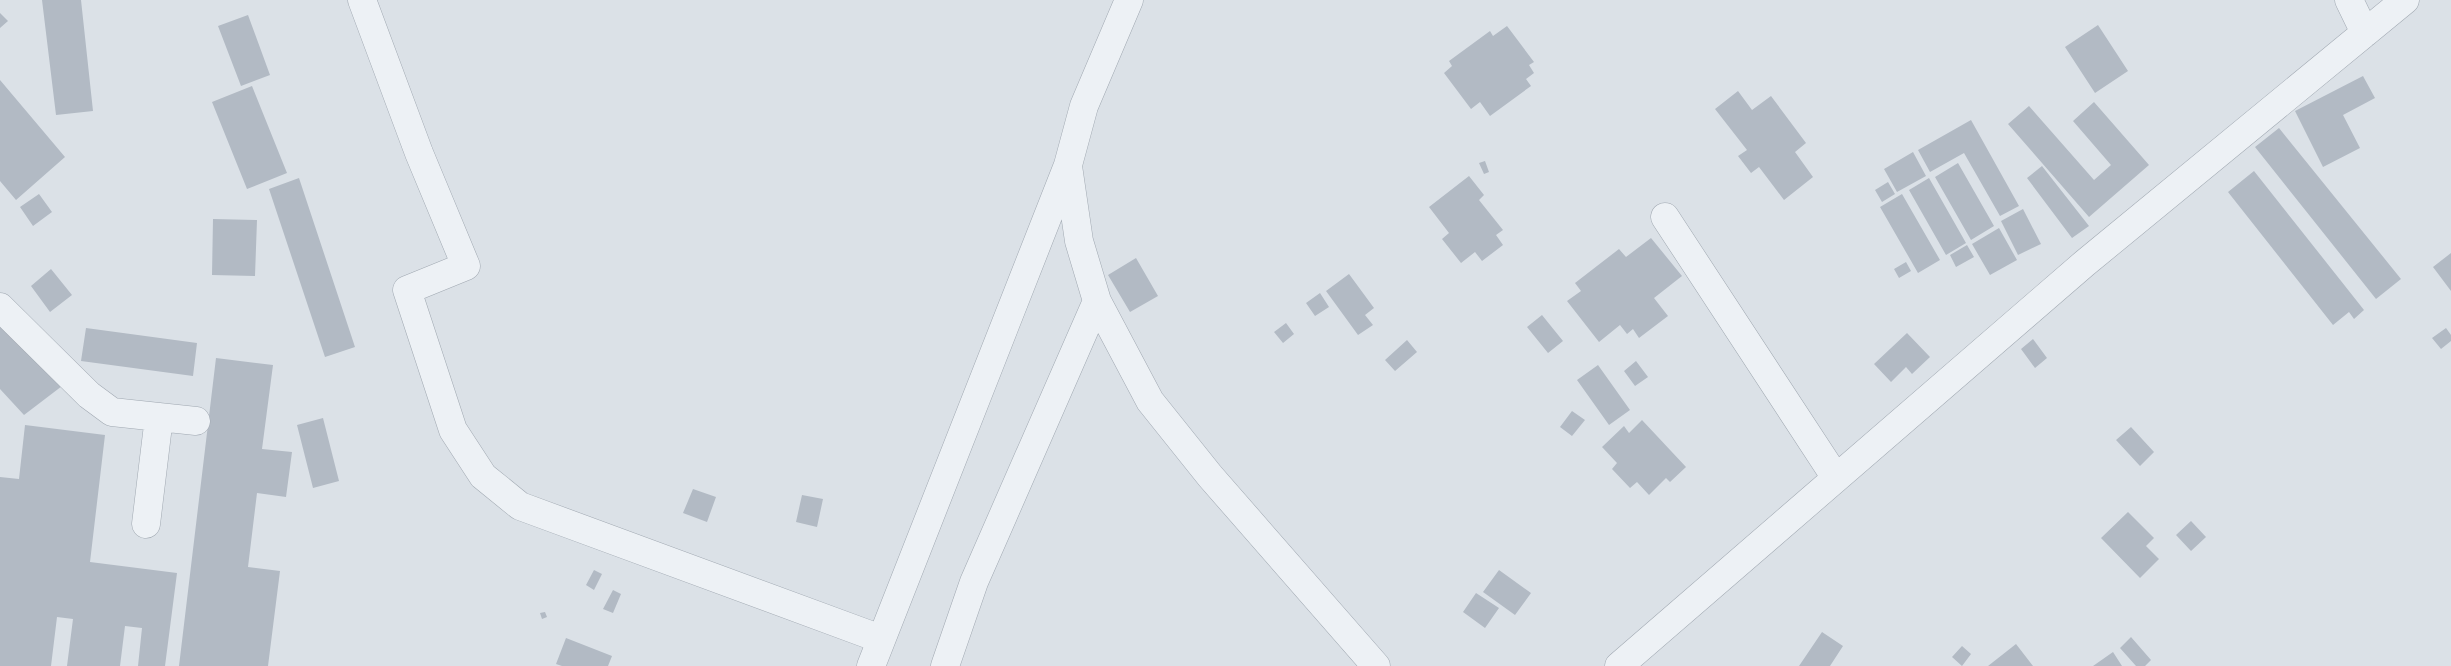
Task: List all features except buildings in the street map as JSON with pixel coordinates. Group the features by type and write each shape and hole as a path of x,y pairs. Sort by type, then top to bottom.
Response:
{"street":[{"path":"362,0 419,153 466,266 407,290 453,430 482,476 520,506 881,639"},
{"path":"871,666 1068,165 1084,106 1129,0"},
{"path":"2349,0 2365,33"},
{"path":"1620,666 2085,263 2406,0"},
{"path":"1068,165 1079,241 1097,301 1150,401 1210,476 1376,666"},
{"path":"1665,217 1836,478"},
{"path":"944,666 974,582 1097,301"},
{"path":"0,307 89,395 112,412 196,420"},
{"path":"146,524 159,417"}]}
